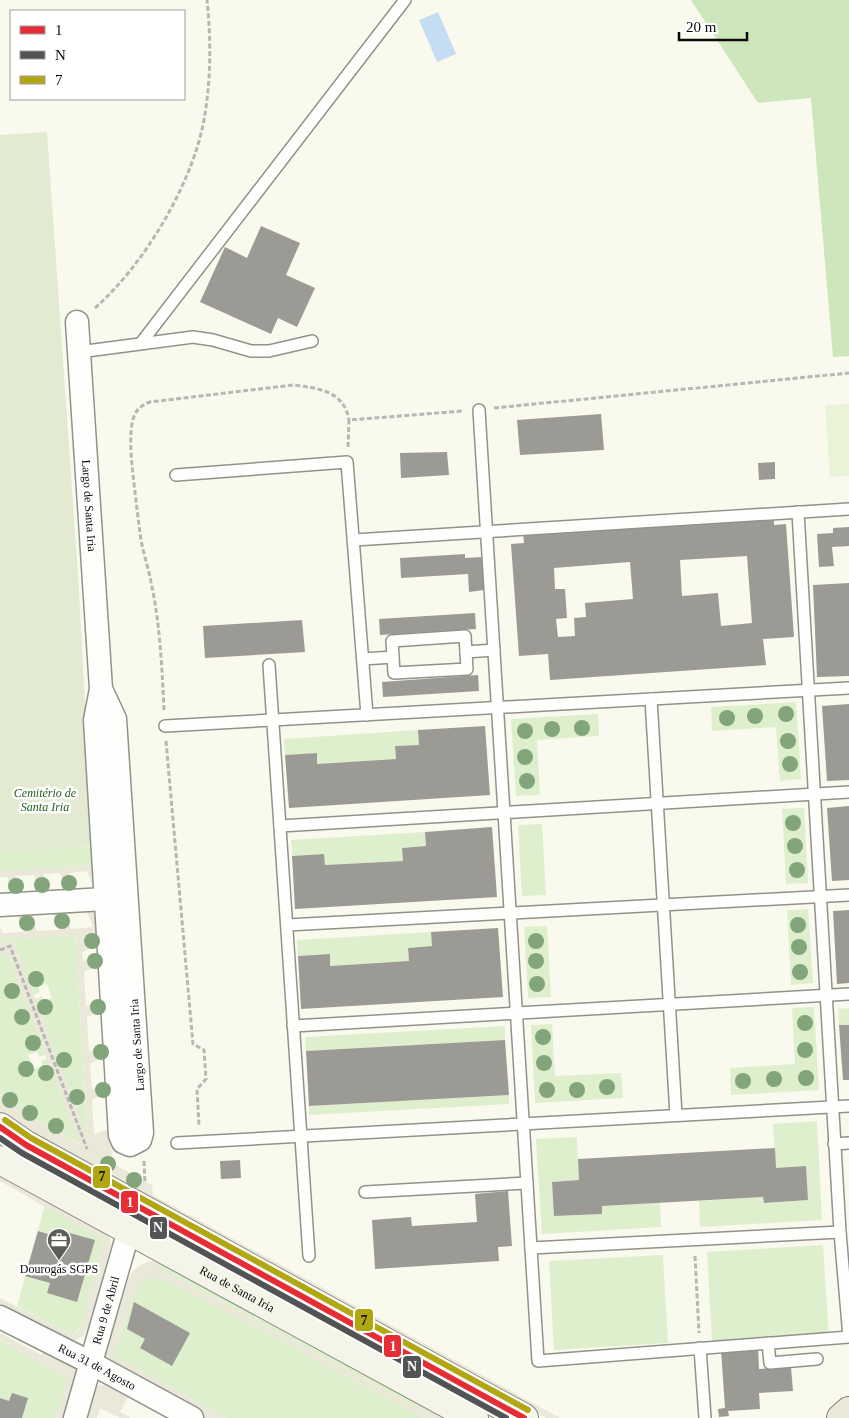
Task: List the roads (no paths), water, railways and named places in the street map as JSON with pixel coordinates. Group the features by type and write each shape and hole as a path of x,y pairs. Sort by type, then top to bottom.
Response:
{"main road":[{"name":"Rua de Santa Iria","path":"0,1128 26,1145 524,1418"},
{"name":"Rua de Santa Iria","path":"0,1160 465,1416"},
{"path":"840,1418 849,1412"}],"street":[{"name":"Largo de Santa Iria","path":"77,322 101,690 94,720 120,1135 123,1142 130,1145 137,1143 142,1137 116,719 101,690"},
{"path":"0,905 105,898"},
{"name":"Rua 9 de Abril","path":"75,1418 129,1230"},
{"name":"Rua 31 de Agosto","path":"0,1317 91,1362 192,1418"}],"lane":[{"path":"141,343 405,0"},
{"path":"79,352 193,337 213,340 251,351 269,351 312,341"},
{"path":"479,410 538,1361 849,1337 834,1144 798,512"},
{"path":"176,475 347,462 367,715"},
{"path":"354,540 849,509"},
{"path":"465,636 466,652 467,669 394,674 392,641 465,636"},
{"path":"466,652 494,650"},
{"path":"363,659 393,657"},
{"path":"270,665 309,1256"},
{"path":"165,726 849,688"},
{"path":"651,699 676,1115"},
{"path":"280,826 849,792"},
{"path":"287,925 849,895"},
{"path":"294,1026 849,994"},
{"path":"177,1143 849,1106"},
{"path":"834,1144 849,1143"},
{"path":"365,1192 527,1183"},
{"path":"531,1248 840,1232"},
{"path":"768,1343 770,1362 817,1359"},
{"path":"700,1348 705,1418"}],"water":[{"path":"438,12 456,54 437,62 419,20"}],"place":[{"name":"Dourogás SGPS","path":"59,1261"}],"park label":[{"name":"Cemitério de Santa Iria","path":"45,800"}]}
